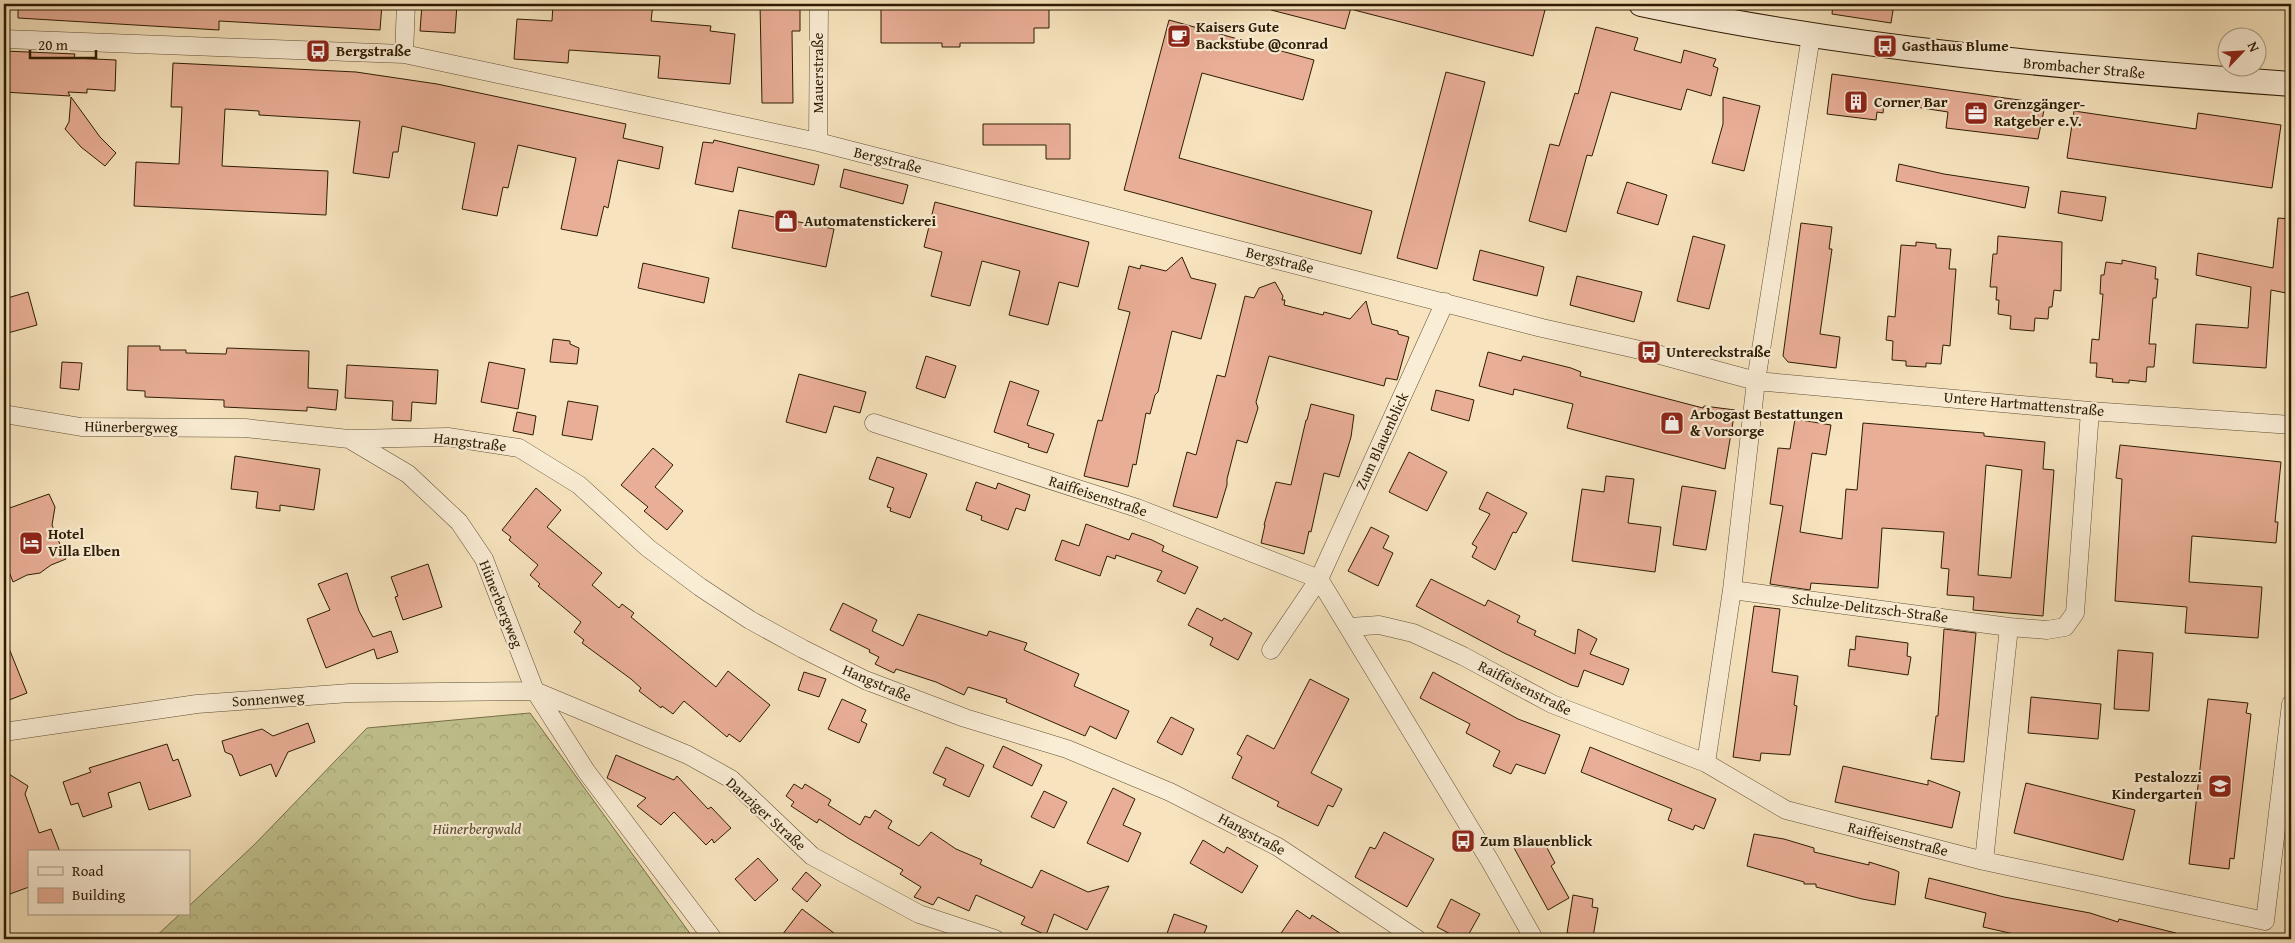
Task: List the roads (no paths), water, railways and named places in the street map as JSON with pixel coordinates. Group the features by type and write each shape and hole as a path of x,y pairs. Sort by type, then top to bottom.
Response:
{"main road":[{"name":"Brombacher Straße","path":"1641,4 1811,36 1954,56 2079,69 2291,84"}],"street":[{"path":"404,54 406,4"},
{"name":"Mauerstraße","path":"818,142 819,4"},
{"path":"1706,763 1732,590 1756,381 1811,36"},
{"name":"Bergstraße","path":"4,39 404,54 818,142 1542,328 1649,352 1756,381"},
{"name":"Zum Blauenblick","path":"1271,650 1319,580 1445,302"},
{"name":"Untere Hartmattenstraße","path":"1756,381 2090,411 2291,426"},
{"name":"Schulze-Delitzsch-Straße","path":"1732,590 2009,627 2047,630 2065,627 2075,613 2090,411"},
{"name":"Hünerbergweg","path":"4,414 81,427 245,428 349,439 408,474 459,522 484,559 535,691 586,771 713,939"},
{"name":"Raiffeisenstraße","path":"874,423 1137,508 1319,580"},
{"name":"Hangstraße","path":"349,439 448,437 519,448 579,485 648,548 700,587 750,620 803,650 864,680 965,718 1067,749 1170,792 1278,847 1417,939"},
{"path":"1319,580 1350,627 1408,728 1490,861 1534,939"},
{"name":"Raiffeisenstraße","path":"1350,627 1380,625 1412,633 1463,656 1552,704 1706,763 1786,810 1984,861 2212,908 2265,921 2291,704"},
{"path":"1984,861 2009,627"},
{"name":"Sonnenweg","path":"4,732 198,704 350,693 535,691"},
{"name":"Danziger Straße","path":"535,691 688,755 731,779 812,856 919,914 995,939"}],"place":[{"name":"Kaisers Gute Backstube @conrad","path":"1179,36"},
{"name":"Gasthaus Blume","path":"1885,46"},
{"name":"Bergstraße","path":"318,51"},
{"name":"Corner Bar","path":"1856,102"},
{"name":"Grenzgänger- Ratgeber e.V.","path":"1976,113"},
{"name":"Automatenstickerei","path":"786,221"},
{"name":"Untereckstraße","path":"1649,352"},
{"name":"Arbogast Bestattungen & Vorsorge","path":"1672,423"},
{"name":"Hotel Villa Elben","path":"31,543"},
{"name":"Pestalozzi Kindergarten","path":"2220,786"},
{"name":"Zum Blauenblick","path":"1463,841"}],"park label":[{"name":"Hünerbergwald","path":"477,829"}]}
